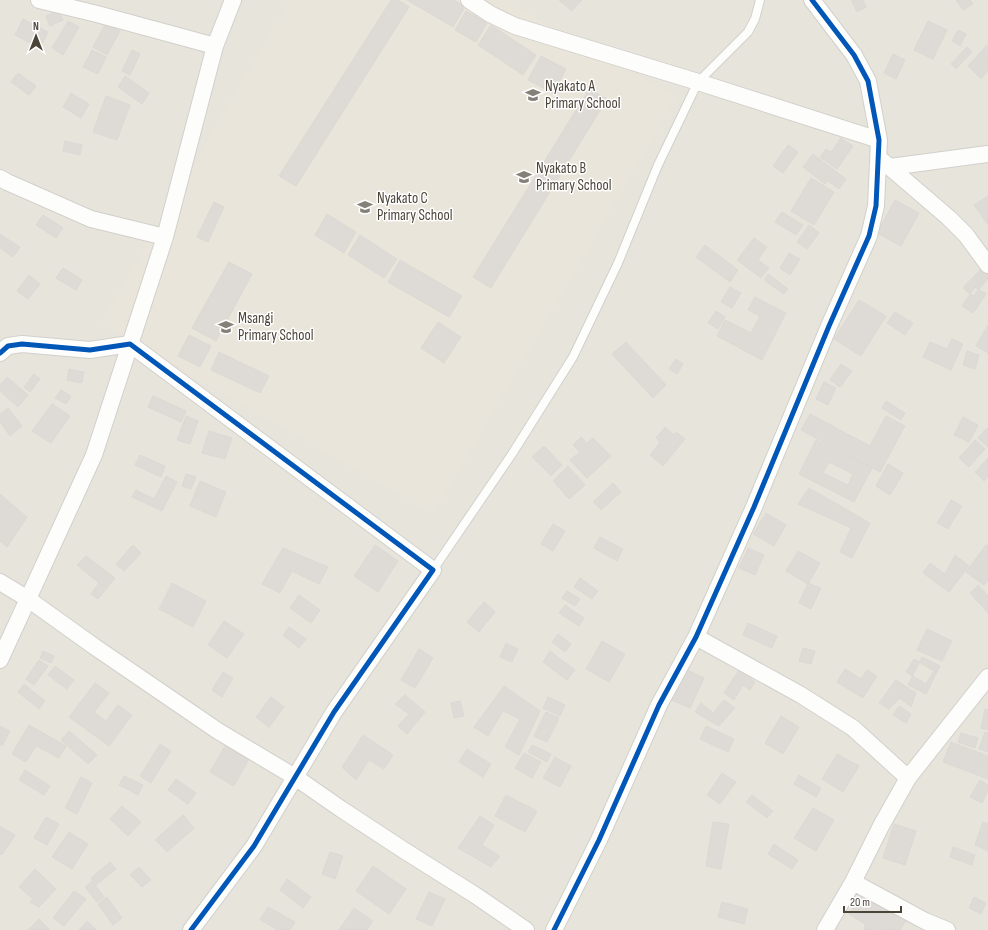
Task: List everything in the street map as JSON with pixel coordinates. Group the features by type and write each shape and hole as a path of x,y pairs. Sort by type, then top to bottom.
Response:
{"street":[{"path":"39,0 215,46"},
{"path":"0,660 94,455 164,237 215,46 233,0"},
{"path":"469,0 490,14 515,26 698,82 879,140"},
{"path":"554,930 599,840 659,705 696,637 754,507 829,326 869,236 884,163 868,81 854,55 812,0"},
{"path":"884,163 988,154"},
{"path":"884,163 966,235 988,266"},
{"path":"0,178 91,219 164,237"},
{"path":"0,353 8,346 22,344 90,350 130,344 433,570 334,712 254,846 191,930"},
{"path":"0,582 28,599 218,731 295,777 348,814 475,895 526,930"},
{"path":"696,637 801,695 853,728 908,778"},
{"path":"825,930 853,882 881,826 908,778 988,676"},
{"path":"853,882 925,921 947,930"}],"lane":[{"path":"433,570 512,454 573,357 618,264 658,165 698,82 748,32 755,19 760,0"}],"shaded area":[{"path":"0,0 988,0 988,930 0,930"},
{"path":"290,0 505,0 676,98 433,514 101,323"}],"building":[{"path":"391,0 398,0 409,7 296,186 279,176"},
{"path":"407,0 454,0 465,7 453,27"},
{"path":"559,0 582,0 572,11"},
{"path":"851,0 863,0 866,7 857,12"},
{"path":"956,0 970,0 973,4 963,10"},
{"path":"59,11 63,20 50,26 46,16"},
{"path":"466,11 487,23 476,42 455,30"},
{"path":"23,19 48,32 40,48 15,35"},
{"path":"68,21 79,27 63,55 52,48"},
{"path":"928,21 947,30 933,59 914,50"},
{"path":"106,23 120,31 107,55 93,47"},
{"path":"491,25 536,55 523,75 478,45"},
{"path":"958,30 966,34 960,46 952,41"},
{"path":"987,45 988,71 981,79 968,66"},
{"path":"967,47 972,52 956,69 951,64"},
{"path":"92,50 106,57 98,74 83,67"},
{"path":"132,50 140,54 130,75 122,71"},
{"path":"893,54 905,60 896,79 884,73"},
{"path":"541,56 566,69 553,93 528,80"},
{"path":"18,73 36,86 29,95 11,82"},
{"path":"125,76 149,93 142,104 118,87"},
{"path":"589,89 607,99 491,288 473,277"},
{"path":"71,93 89,104 81,118 63,107"},
{"path":"106,96 130,105 117,140 93,132"},
{"path":"841,138 853,146 837,169 820,157 826,149 831,152"},
{"path":"65,141 82,145 80,155 63,151"},
{"path":"788,145 798,152 783,173 773,166"},
{"path":"813,154 846,179 839,189 828,181 825,184 803,167"},
{"path":"811,178 834,192 814,225 791,211"},
{"path":"988,196 988,225 974,205"},
{"path":"895,200 919,213 901,246 877,233"},
{"path":"214,202 224,207 208,242 197,237"},
{"path":"782,212 803,225 796,235 775,222"},
{"path":"327,214 356,232 344,253 315,235"},
{"path":"43,215 63,228 56,238 36,225"},
{"path":"809,225 819,233 807,249 797,242"},
{"path":"0,234 20,247 13,257 0,248"},
{"path":"360,235 397,259 384,278 348,255"},
{"path":"754,238 767,247 758,260 769,268 761,278 737,260"},
{"path":"705,245 738,270 730,282 696,257"},
{"path":"789,253 800,259 790,275 780,268"},
{"path":"400,260 462,296 449,317 388,282"},
{"path":"229,262 252,274 216,341 192,328"},
{"path":"63,268 82,280 76,290 56,278"},
{"path":"981,269 988,275 988,279 973,296 963,288"},
{"path":"768,274 788,289 784,294 764,280"},
{"path":"29,275 40,284 28,299 17,291"},
{"path":"730,287 741,293 732,308 721,302"},
{"path":"975,287 986,294 973,313 962,306"},
{"path":"755,297 786,313 762,360 717,336 725,320 751,333 760,316 748,310"},
{"path":"859,300 886,316 861,356 834,339"},
{"path":"716,311 725,317 718,329 708,323"},
{"path":"895,312 913,323 905,335 887,323"},
{"path":"438,322 461,337 444,363 421,348"},
{"path":"988,325 988,353 976,346"},
{"path":"189,335 211,346 200,367 178,356"},
{"path":"952,339 963,344 951,370 923,357 930,342 947,349"},
{"path":"626,342 666,385 653,398 612,354"},
{"path":"967,351 979,355 975,369 963,365"},
{"path":"219,352 269,376 260,393 211,370"},
{"path":"676,359 683,364 677,374 669,369"},
{"path":"841,364 852,371 840,387 830,380"},
{"path":"69,369 84,372 82,383 67,380"},
{"path":"34,374 40,379 30,392 24,387"},
{"path":"7,377 28,395 18,407 0,391 0,385"},
{"path":"824,382 836,388 828,405 816,399"},
{"path":"61,390 71,396 66,404 55,398"},
{"path":"153,396 186,411 181,422 148,407"},
{"path":"886,401 905,413 901,420 882,408"},
{"path":"52,404 70,416 51,443 32,431"},
{"path":"8,408 22,426 10,436 0,422 0,414"},
{"path":"810,414 870,446 886,416 905,426 880,472 801,430"},
{"path":"186,416 198,421 190,444 177,440"},
{"path":"963,417 978,425 969,442 954,435"},
{"path":"665,427 674,435 676,432 685,439 663,466 650,455 660,442 656,438"},
{"path":"987,428 988,429 988,447 978,438"},
{"path":"209,431 232,438 225,459 202,453"},
{"path":"581,437 587,443 593,438 611,456 587,478 570,460 580,452 573,445"},
{"path":"816,440 872,468 854,502 799,474","holes":["829,462 853,474 848,485 823,473"]},
{"path":"975,440 985,449 969,467 959,458"},
{"path":"544,446 562,465 551,476 532,457"},
{"path":"140,455 165,466 161,477 135,465"},
{"path":"988,458 988,477 984,481 975,472"},
{"path":"888,464 903,473 890,495 876,486"},
{"path":"568,466 585,485 569,499 553,481"},
{"path":"186,474 196,477 191,489 182,486"},
{"path":"166,476 177,482 162,511 132,497 136,490 154,499"},
{"path":"200,481 226,492 216,517 190,506"},
{"path":"613,483 621,492 601,510 593,502"},
{"path":"809,488 870,523 852,558 840,552 851,528 798,504"},
{"path":"0,494 27,517 7,547 0,541"},
{"path":"951,500 962,506 948,529 937,523"},
{"path":"766,513 786,525 774,546 753,534"},
{"path":"553,524 565,531 553,551 541,544"},
{"path":"600,537 623,549 617,561 594,548"},
{"path":"133,545 141,553 124,571 116,564"},
{"path":"375,545 398,561 378,592 354,576"},
{"path":"986,545 988,546 988,580 984,585 966,572"},
{"path":"283,548 328,567 319,584 292,571 280,593 262,584"},
{"path":"748,548 764,555 755,575 739,568"},
{"path":"798,551 820,563 808,584 786,571"},
{"path":"955,555 969,566 949,592 923,573 930,563 945,574"},
{"path":"86,556 115,578 98,599 91,594 99,583 77,565"},
{"path":"580,578 598,591 592,599 574,587"},
{"path":"172,583 206,601 193,627 159,609"},
{"path":"808,583 821,588 811,609 799,603"},
{"path":"978,585 988,596 988,613 970,593"},
{"path":"567,591 580,599 575,606 562,598"},
{"path":"299,595 320,610 311,623 290,608"},
{"path":"484,602 495,612 479,632 467,622"},
{"path":"565,605 584,618 579,626 559,613"},
{"path":"224,621 244,634 227,658 208,645"},
{"path":"748,623 777,636 772,648 743,635"},
{"path":"289,627 306,639 299,648 283,635"},
{"path":"927,629 952,641 942,661 917,650"},
{"path":"558,634 571,644 565,652 552,642"},
{"path":"602,641 625,654 609,682 586,669"},
{"path":"506,643 518,649 512,662 500,657"},
{"path":"803,648 815,651 811,664 799,661"},
{"path":"419,649 433,658 415,688 401,680"},
{"path":"43,651 54,656 51,663 40,658"},
{"path":"550,651 575,670 567,680 543,662"},
{"path":"922,657 940,666 926,694 908,685"},
{"path":"914,659 934,671 926,684 906,672"},
{"path":"39,660 48,666 34,685 26,679"},
{"path":"55,666 74,680 67,689 48,675"},
{"path":"681,667 704,678 690,708 667,698"},
{"path":"845,669 861,679 867,670 877,676 863,698 837,682"},
{"path":"739,670 755,682 750,690 743,685 734,700 724,693"},
{"path":"223,672 233,678 222,697 212,690"},
{"path":"896,680 916,693 911,707 900,698 889,709 879,703"},
{"path":"95,683 109,693 94,712 106,721 118,705 132,715 109,746 69,717"},
{"path":"24,684 45,701 39,709 18,692"},
{"path":"504,686 540,711 519,755 505,747 520,719 503,711 488,736 474,727"},
{"path":"405,695 425,712 407,734 398,726 409,714 395,704"},
{"path":"271,697 284,707 269,727 256,717"},
{"path":"548,697 565,705 560,716 543,708"},
{"path":"724,700 735,708 719,726 695,712 701,703 713,713"},
{"path":"460,701 464,716 454,718 451,703"},
{"path":"899,706 911,714 906,723 893,715"},
{"path":"985,709 988,710 988,730 981,728"},
{"path":"546,712 559,718 547,742 534,736"},
{"path":"781,716 799,727 783,754 765,743"},
{"path":"29,725 66,746 59,758 36,746 26,762 12,754"},
{"path":"0,726 10,731 2,746 0,744"},
{"path":"706,726 734,739 728,752 700,739"},
{"path":"69,731 97,755 88,764 61,740"},
{"path":"985,732 988,733 988,752 979,749"},
{"path":"961,733 978,738 975,748 958,742"},
{"path":"363,735 393,755 384,769 369,760 356,780 342,767"},
{"path":"951,742 988,756 988,779 943,762"},
{"path":"160,744 171,751 151,783 140,776"},
{"path":"532,745 551,754 547,762 528,752"},
{"path":"225,746 249,759 234,786 210,772"},
{"path":"467,749 491,764 483,777 459,762"},
{"path":"524,753 541,762 532,778 515,768"},
{"path":"837,754 859,766 843,792 822,779"},
{"path":"555,757 571,766 560,787 543,778"},
{"path":"25,770 50,786 44,795 19,780"},
{"path":"722,773 736,782 720,804 707,795"},
{"path":"799,775 821,788 816,797 794,784"},
{"path":"124,776 143,785 138,795 119,785"},
{"path":"81,777 92,783 77,814 65,808"},
{"path":"176,779 196,793 188,804 168,790"},
{"path":"980,780 988,785 988,791 982,803 970,797"},
{"path":"506,795 537,811 525,832 495,816"},
{"path":"752,795 773,811 767,818 746,802"},
{"path":"122,806 141,822 128,836 110,819"},
{"path":"813,808 834,820 816,851 794,838"},
{"path":"183,815 194,828 167,852 155,840"},
{"path":"480,816 494,825 482,845 500,856 491,867 458,848"},
{"path":"46,817 59,824 47,845 34,838"},
{"path":"713,822 729,824 721,869 706,866"},
{"path":"983,822 988,824 988,851 975,845"},
{"path":"894,824 916,831 905,865 883,858"},
{"path":"0,826 15,835 2,855 0,854"},
{"path":"69,832 88,844 72,869 52,857"},
{"path":"774,844 798,860 792,869 768,854"},
{"path":"953,847 975,855 972,865 950,857"},
{"path":"330,852 343,856 335,879 322,874"},
{"path":"110,862 116,869 96,885 91,878"},
{"path":"373,866 406,889 389,914 356,891"},
{"path":"139,867 151,880 142,887 130,875"},
{"path":"35,869 56,889 39,907 30,902 33,899 19,887"},
{"path":"287,879 311,897 303,908 280,890"},
{"path":"92,881 104,897 97,902 85,887"},
{"path":"74,891 86,899 64,926 53,918"},
{"path":"429,892 445,899 432,926 416,919"},
{"path":"863,892 907,919 900,930 864,930 865,924 849,914"},
{"path":"107,897 122,918 113,925 98,904"},
{"path":"974,897 986,903 981,914 969,908"},
{"path":"722,902 748,909 744,924 718,917"},
{"path":"268,907 295,922 290,930 278,930 260,920"},
{"path":"354,908 373,921 367,930 339,930"},
{"path":"39,919 50,930 28,930"},
{"path":"87,921 97,930 79,930"}],"cycle path":[{"path":"554,930 599,840 659,705 696,637 754,507 829,326 869,236 876,206 879,140 868,81 854,55 812,0"},
{"path":"0,353 8,346 22,344 90,350 130,344 433,570 334,712 254,846 191,930"}],"place":[{"name":"Nyakato A Primary School","path":"533,95"},
{"name":"Nyakato B Primary School","path":"524,177"},
{"name":"Nyakato C Primary School","path":"365,207"},
{"name":"Msangi Primary School","path":"226,327"}]}
